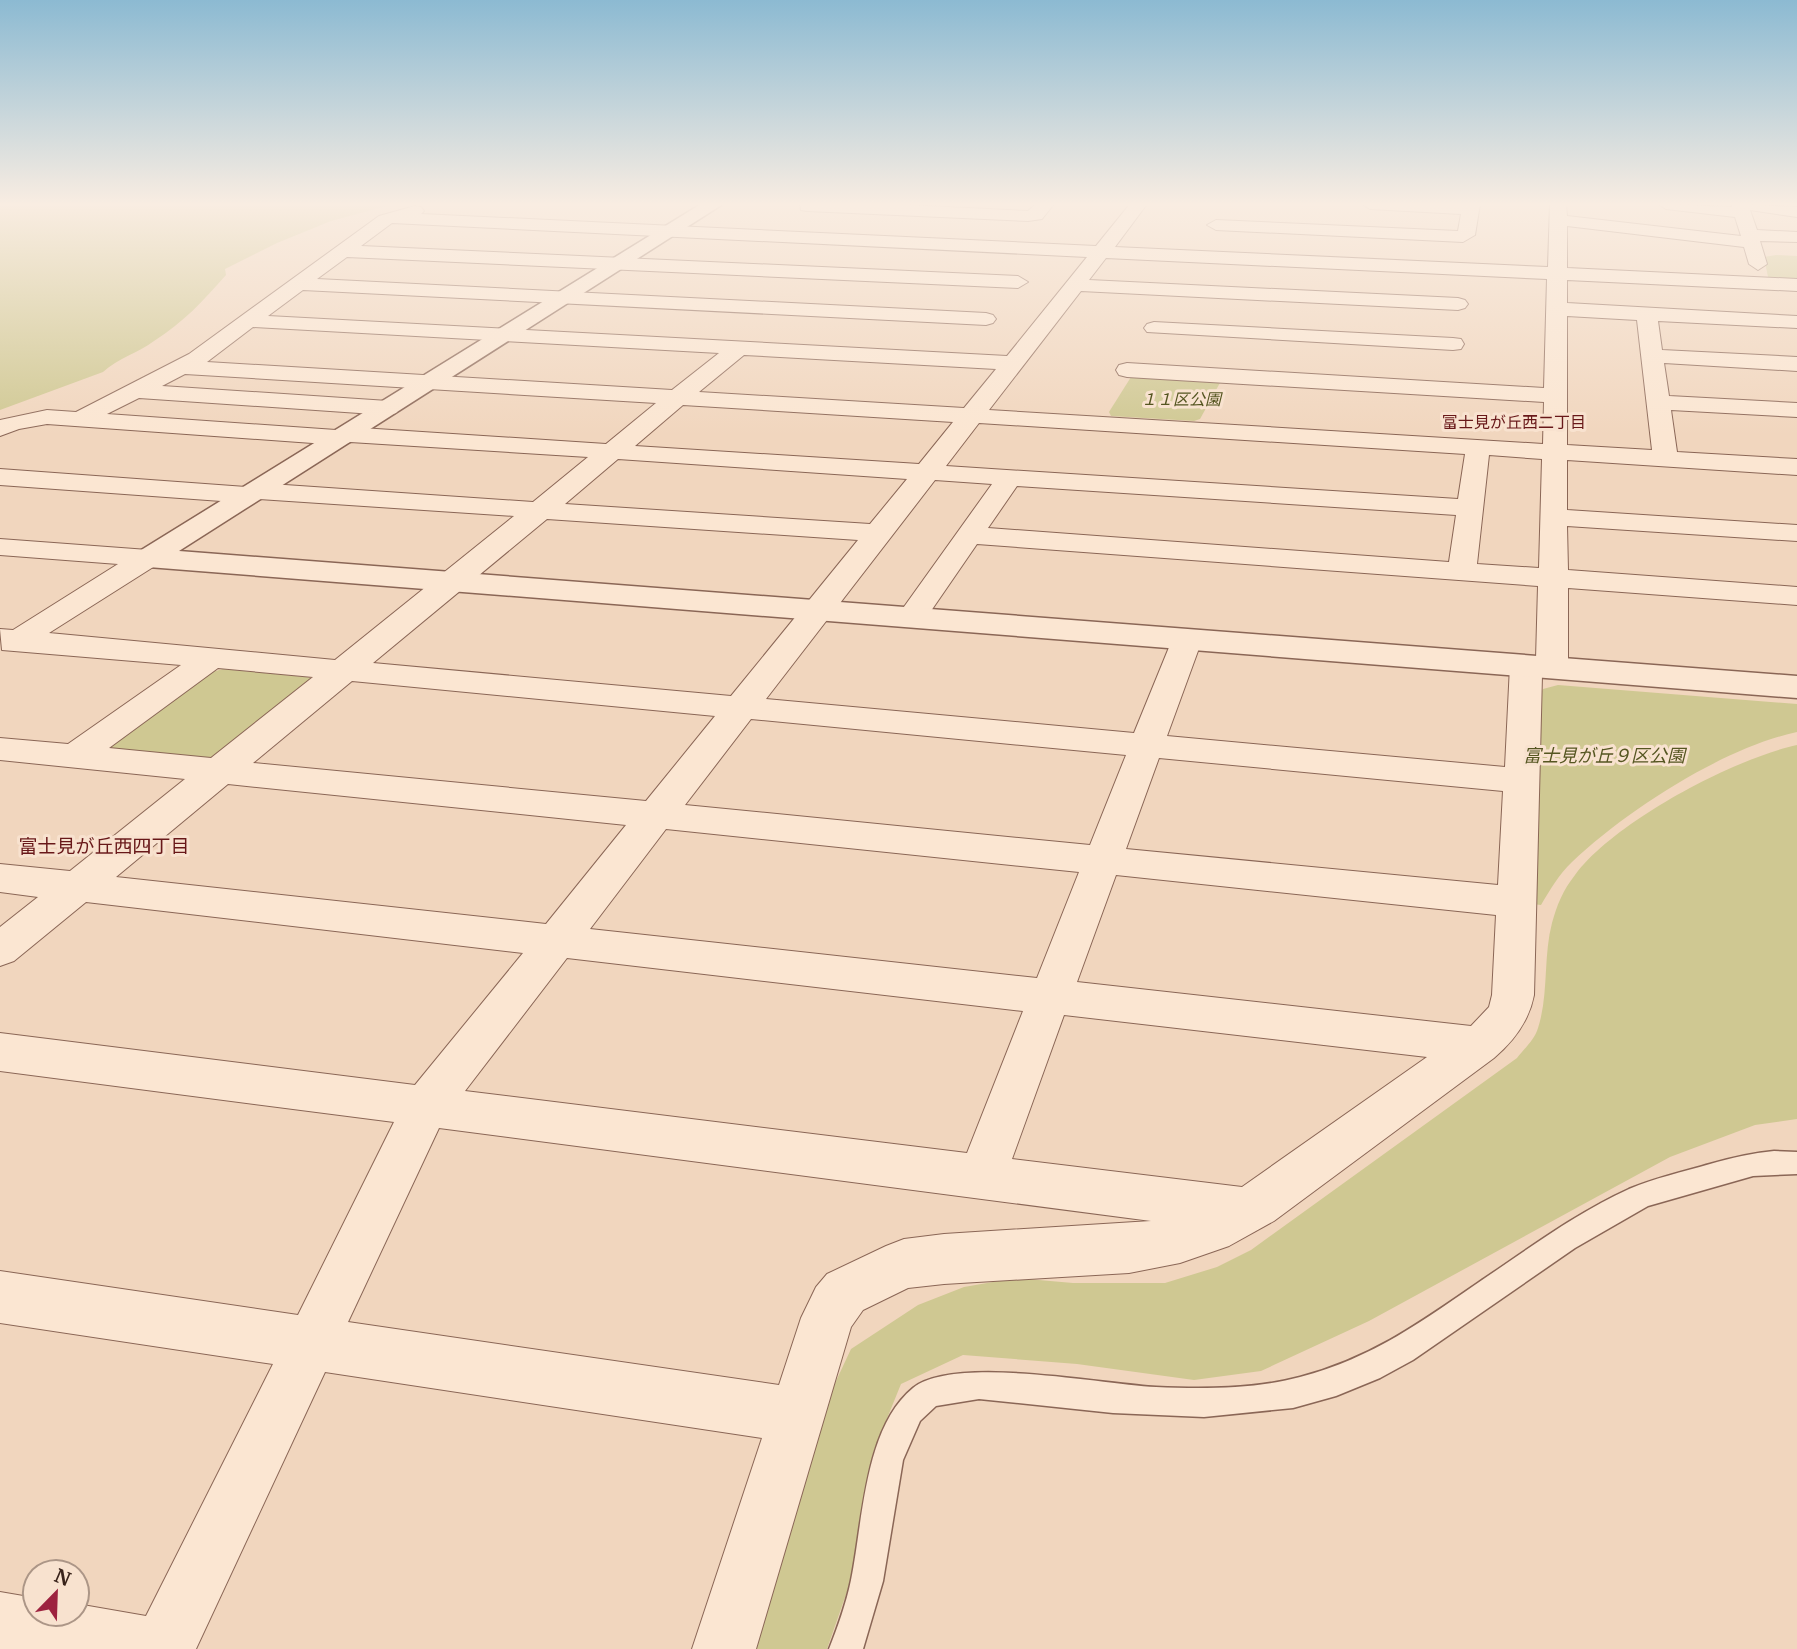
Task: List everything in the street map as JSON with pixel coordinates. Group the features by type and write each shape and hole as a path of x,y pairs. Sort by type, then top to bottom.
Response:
{"street":[{"path":"80,419 184,367 303,281"},
{"path":"569,281 589,282"},
{"path":"630,301 660,281"},
{"path":"996,281 1018,282"},
{"path":"0,1622 160,1649 426,1106 1078,281"},
{"path":"1446,389 1462,281"},
{"path":"724,1649 796,1415 834,1305 845,1292 886,1270 904,1264 1159,1245 1207,1232 1248,1210 1479,1045 1495,1032 1511,1009 1521,781 1553,578 1557,281"},
{"path":"1722,281 1797,285"},
{"path":"6,643 253,493 589,282"},
{"path":"950,360 1018,282"},
{"path":"299,284 986,319"},
{"path":"1075,285 1458,304"},
{"path":"1093,423 1178,290"},
{"path":"275,301 536,316"},
{"path":"1556,309 1797,322"},
{"path":"1647,314 1665,458"},
{"path":"249,321 1013,363"},
{"path":"1154,328 1453,344"},
{"path":"220,342 248,343"},
{"path":"0,950 740,347"},
{"path":"429,354 470,357"},
{"path":"1653,356 1797,364"},
{"path":"184,367 1797,467"},
{"path":"1127,370 1555,396"},
{"path":"1203,430 1232,376"},
{"path":"138,390 388,408"},
{"path":"1658,402 1797,410"},
{"path":"0,429 12,423 47,417 1471,508"},
{"path":"1462,571 1478,447"},
{"path":"0,477 879,533"},
{"path":"911,618 1009,478"},
{"path":"1554,517 1797,533"},
{"path":"969,535 1797,596"},
{"path":"0,547 1797,687"},
{"path":"981,1177 1187,640"},
{"path":"6,643 211,657 1521,781"},
{"path":"74,757 211,657"},
{"path":"0,749 1517,902"},
{"path":"0,878 1479,1045"},
{"path":"0,1052 1248,1210"},
{"path":"0,1297 796,1415"}],"lane":[{"path":"846,1649 862,1603 875,1544 886,1469 894,1440 911,1412 925,1396 945,1389 979,1385 1199,1403 1293,1395 1375,1366 1419,1340 1576,1233 1630,1202 1663,1189 1751,1164 1777,1161 1797,1163"}],"green space":[{"path":"0,281 221,281 175,326 103,372 0,410"},
{"name":"１１区公園","path":"1131,377 1221,381 1200,419 1194,421 1111,416 1109,412"},
{"path":"223,669 315,678 211,759 109,749 108,744 212,672"},
{"name":"富士見が丘９区公園","path":"1558,685 1797,704 1797,732 1738,752 1677,783 1594,842 1559,877 1541,905 1532,904 1541,693 1543,689"},
{"path":"1797,745 1797,1119 1755,1125 1670,1157 1369,1321 1261,1371 1194,1380 1077,1364 963,1355 901,1384 873,1453 851,1580 827,1649 753,1649 829,1396 851,1349 918,1305 964,1287 1016,1278 1073,1283 1165,1283 1217,1267 1251,1250 1517,1058 1537,1032 1544,1002 1549,936 1558,904 1571,881 1593,855 1617,834 1677,795 1741,764"}],"district":[{"name":"富士見が丘西二丁目","path":"1514,422"},
{"name":"富士見が丘西四丁目","path":"104,846"}]}
